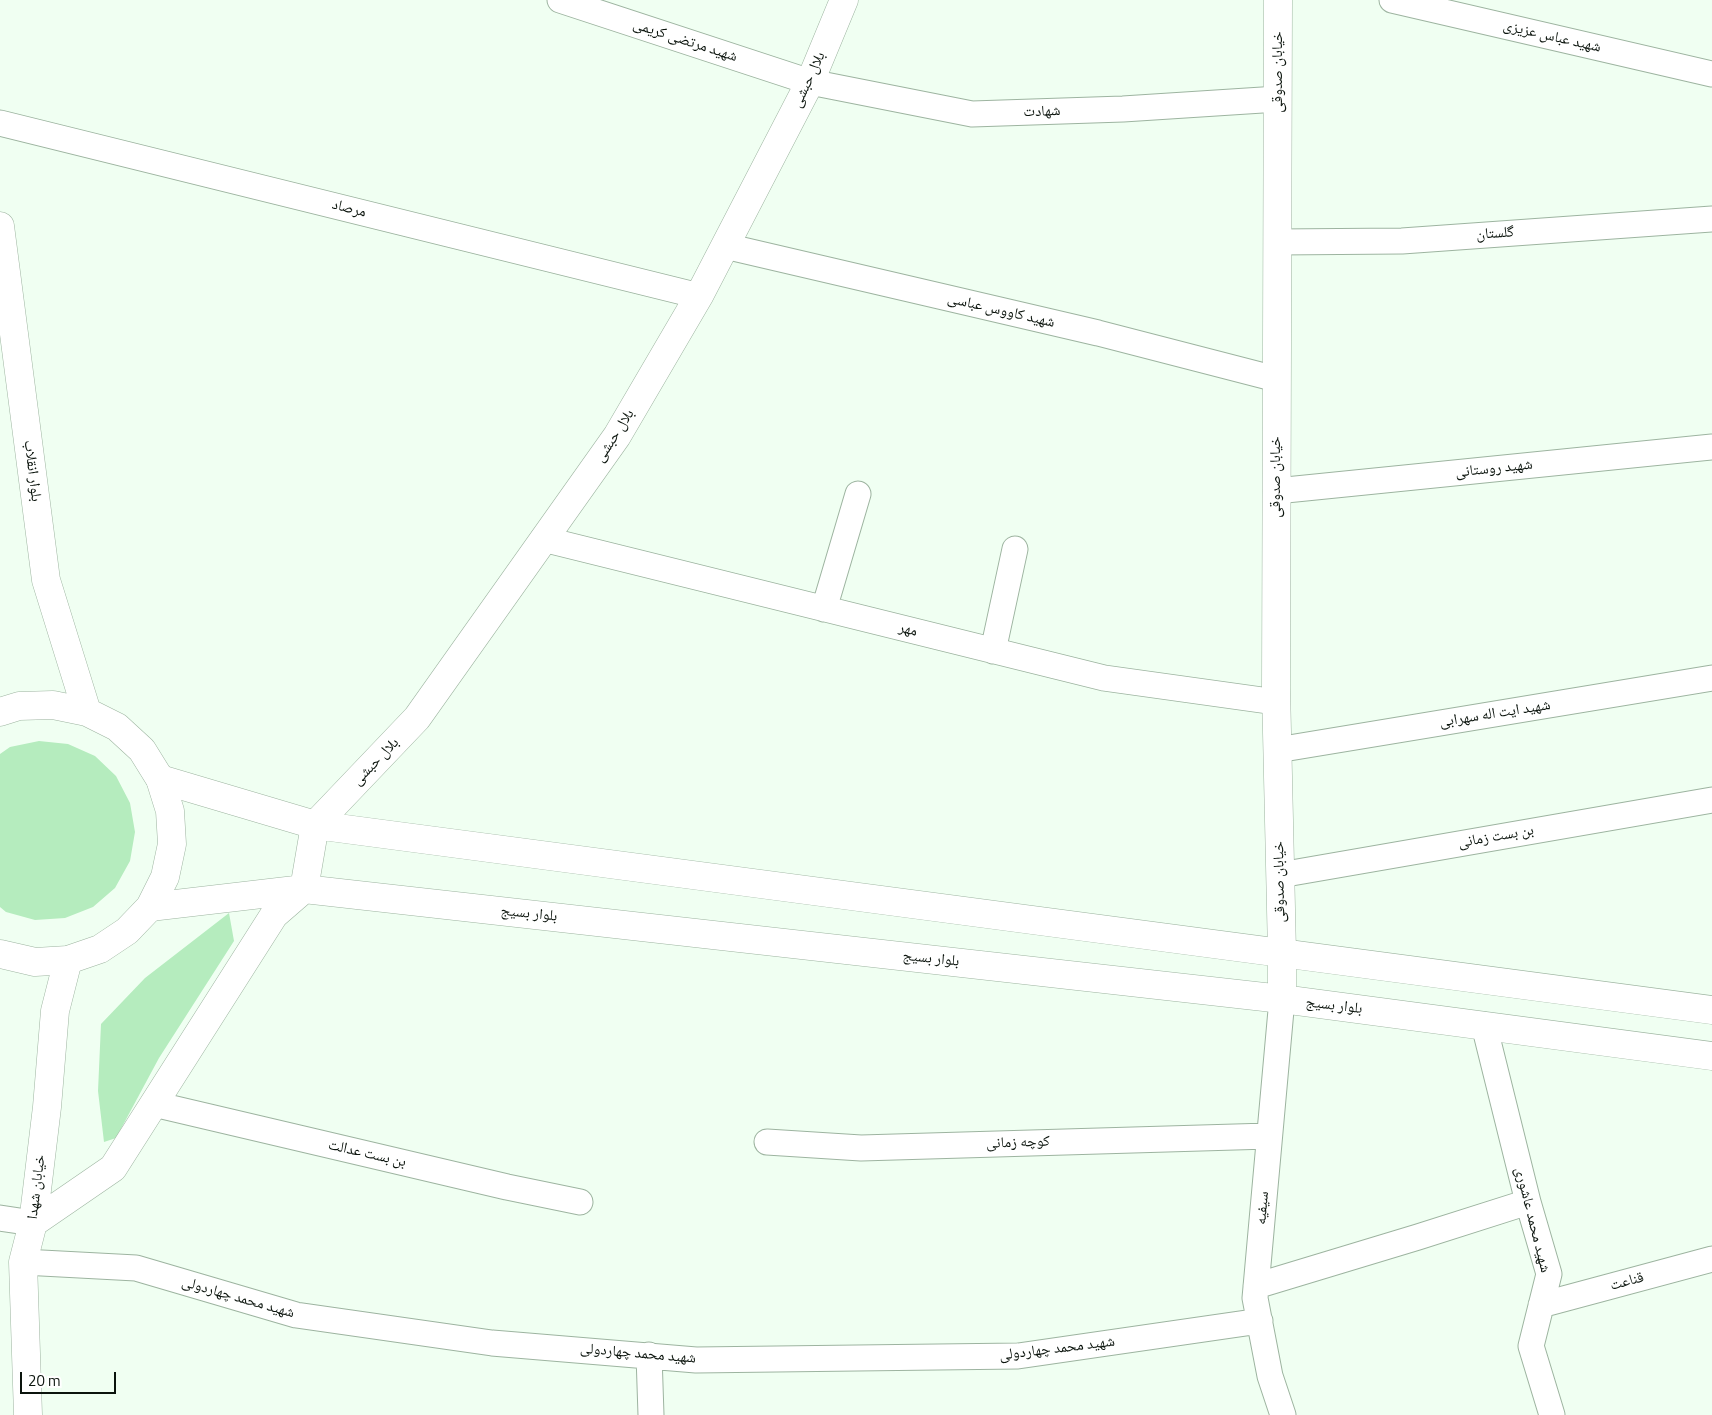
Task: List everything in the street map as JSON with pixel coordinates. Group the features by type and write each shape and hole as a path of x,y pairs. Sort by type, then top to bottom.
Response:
{"main road":[{"name":"بلال حبشی","path":"315,825 417,718 617,436 699,296 810,82 844,0"},
{"name":"خیابان صدوقی","path":"1278,0 1276,702 1282,999"},
{"name":"بلوار انقلاب","path":"0,226 46,580 87,712"},
{"path":"0,712 19,706 53,705 87,712 117,727 142,750 160,779 170,811 172,844 165,877 150,907 127,931 107,945 68,960 35,962 0,954"},
{"path":"160,779 315,825 1712,1010"},
{"path":"33,1222 113,1168 274,915 304,889 315,825"},
{"name":"بلوار بسیج","path":"150,907 304,889 1282,999 1712,1056"},
{"name":"خیابان شهدا","path":"28,1415 24,1262 33,1222 47,1107 55,1011 68,960"}],"street":[{"name":"شهید مرتضی کریمی","path":"560,0 810,82"},
{"name":"شهید عباس عزیزی","path":"1392,0 1712,74"},
{"name":"شهادت","path":"810,82 972,114 1123,109 1278,99"},
{"name":"مرصاد","path":"0,123 699,296"},
{"name":"گلستان","path":"1277,242 1402,241 1712,219"},
{"name":"شهید کاووس عباسی","path":"724,246 1098,333 1276,379"},
{"name":"شهید روستانی","path":"1276,492 1712,447"},
{"path":"824,609 858,494"},
{"name":"مهر","path":"543,539 1104,678 1276,702"},
{"path":"993,651 1015,549"},
{"name":"شهید ایت اله سهرابی","path":"1277,750 1712,678"},
{"name":"بن بست زمانی","path":"1280,875 1712,800"},
{"name":"سیفیه","path":"1282,999 1255,1298 1270,1376 1283,1415"},
{"name":"شهید محمد عاشوری","path":"1484,1025 1528,1202 1549,1274 1532,1346 1552,1415"},
{"name":"بن بست عدالت","path":"154,1104 498,1185 580,1202"},
{"name":"کوچه زمانی","path":"767,1142 862,1148 1270,1136"},
{"path":"1256,1286 1418,1238 1528,1202"},
{"path":"0,1218 33,1222"},
{"name":"قناعت","path":"1541,1305 1712,1259"},
{"name":"شهید محمد چهاردولی","path":"24,1262 136,1268 296,1315 492,1343 696,1360 1018,1356 1260,1322"},
{"path":"650,1356 651,1415"}],"green space":[{"path":"39,741 68,744 95,756 116,776 130,803 135,832 130,861 115,888 93,907 65,918 35,920 6,912 0,907 0,754 10,747"},
{"path":"229,913 234,941 159,1058 116,1138 104,1142 98,1091 101,1024 145,978"}]}
